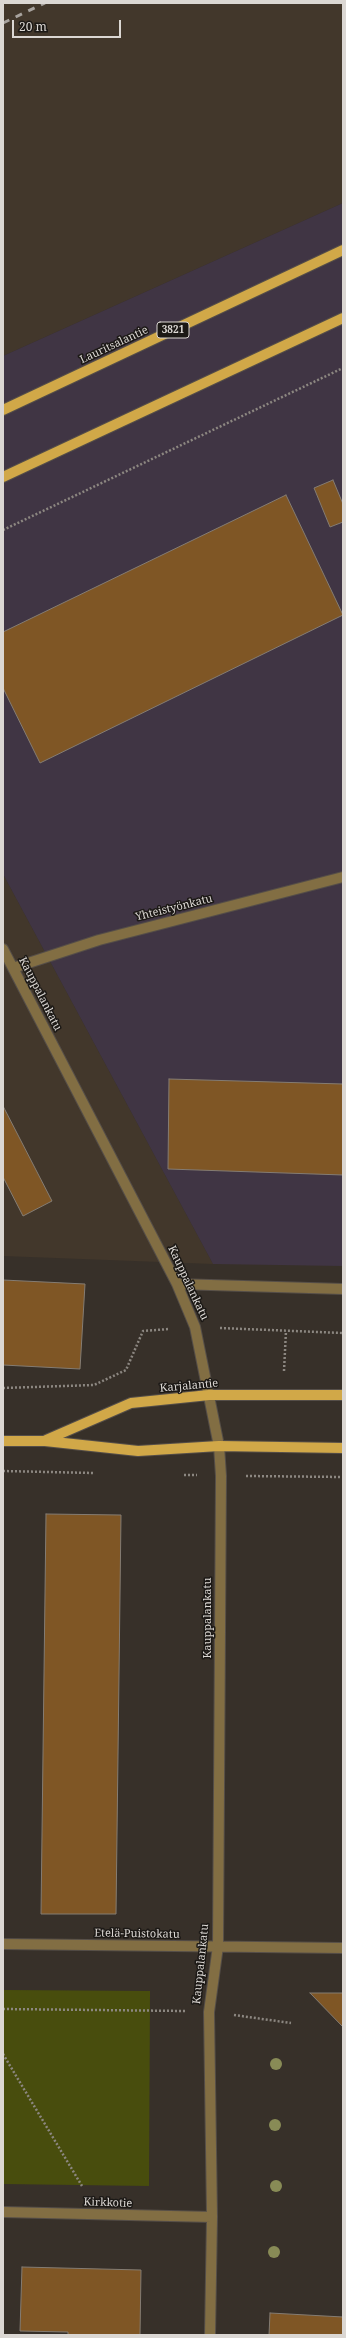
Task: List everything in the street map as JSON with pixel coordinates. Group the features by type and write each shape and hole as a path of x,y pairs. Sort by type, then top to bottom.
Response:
{"main road":[{"name":"Lauritsalantie","path":"3,410 343,250"},
{"path":"3,477 343,318"},
{"name":"Karjalantie","path":"44,1441 131,1403 209,1395 343,1395"},
{"name":"Karjalantie","path":"3,1441 44,1441 138,1451 219,1446 343,1448"}],"street":[{"name":"Yhteistyönkatu","path":"13,968 99,940 343,877"},
{"name":"Kauppalankatu","path":"3,949 177,1284 195,1327 219,1446 221,1484 218,1946 209,2012 212,2217 210,2335"},
{"path":"177,1284 343,1289"},
{"name":"Etelä-Puistokatu","path":"3,1944 343,1948"},
{"name":"Kirkkotie","path":"3,2212 212,2217"}],"path":[{"path":"3,530 343,368"},
{"path":"3,1388 94,1385 126,1370 143,1331 195,1327 343,1333"},
{"path":"3,2009 209,2012 291,2022"},
{"path":"3,2054 82,2186"}],"shaded area":[{"path":"3,3 343,3 343,203 3,356"},
{"path":"343,203 343,1266 213,1264 3,874 3,356"},
{"path":"3,874 213,1264 3,1256"}],"green space":[{"path":"3,1990 150,1991 149,2186 3,2184"}],"building":[{"path":"333,480 343,504 343,522 330,527 314,488"},
{"path":"286,495 343,615 40,763 3,688 3,632"},
{"path":"169,1079 343,1084 343,1175 168,1169"},
{"path":"3,1106 52,1201 23,1216 3,1177"},
{"path":"3,1280 85,1284 80,1369 3,1365"},
{"path":"46,1514 121,1515 116,1914 41,1914"},
{"path":"310,1993 343,1993 343,2027"},
{"path":"22,2267 141,2270 140,2335 68,2335 68,2332 20,2331"},
{"path":"270,2313 343,2317 343,2335 269,2335"}],"railway":[{"path":"3,23 45,3"}]}
